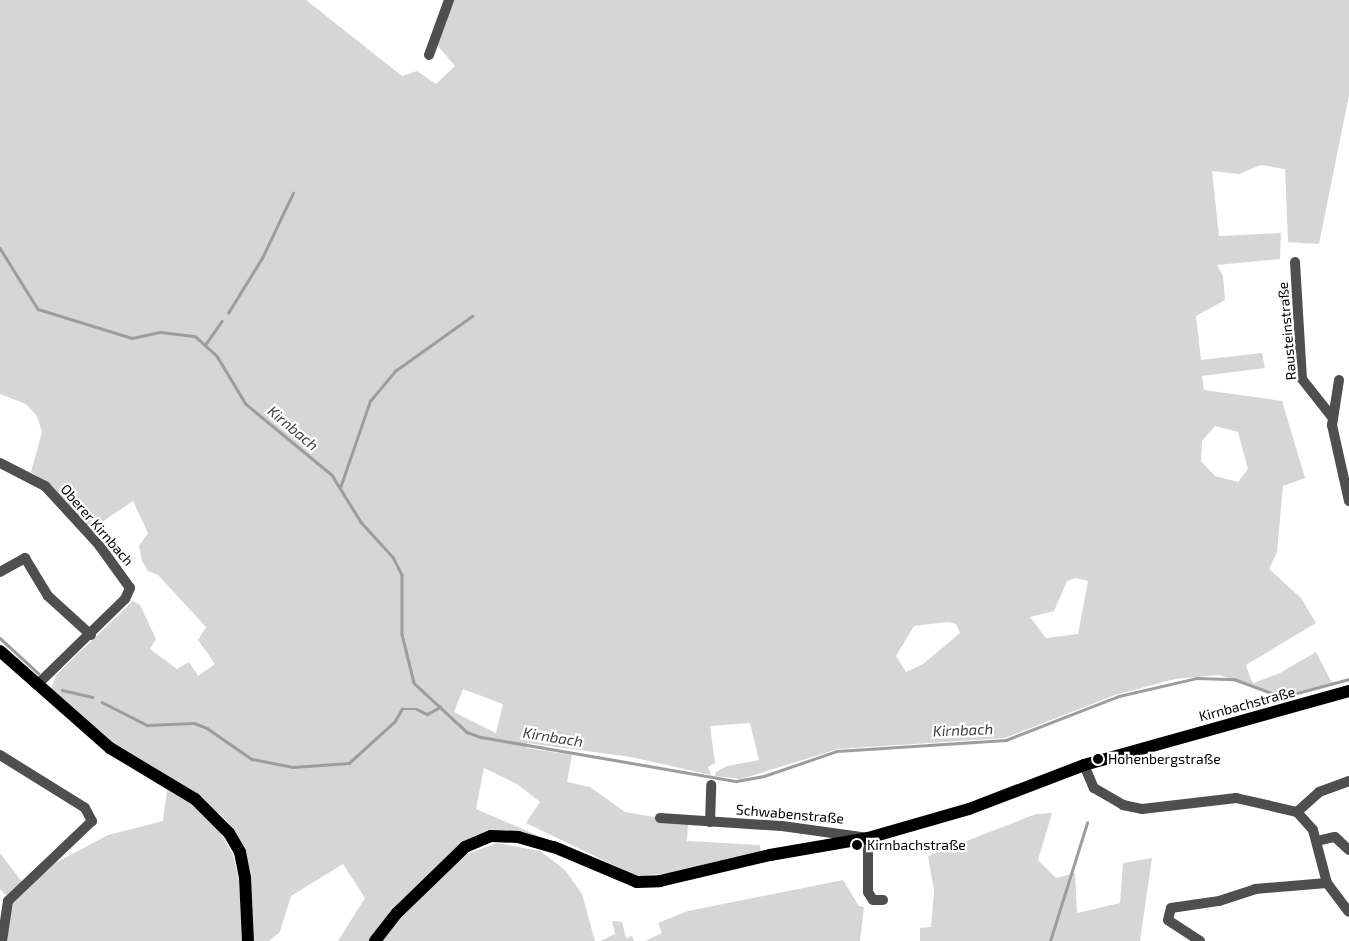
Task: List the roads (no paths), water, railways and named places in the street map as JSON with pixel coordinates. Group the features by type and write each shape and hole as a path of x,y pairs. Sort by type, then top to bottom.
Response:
{"main road":[{"path":"0,651 110,748 195,799 229,833 240,852 245,878 248,941"},
{"name":"Kirnbachstraße","path":"375,941 426,884 465,846 491,836 518,837 554,847 637,882 667,880 770,855 868,838 969,809 1084,765 1349,692"}],"street":[{"path":"429,55 449,0"},
{"name":"Rausteinstraße","path":"1295,262 1302,379 1332,417"},
{"path":"1339,380 1332,417 1334,442 1349,501"},
{"name":"Oberer Kirnbach","path":"0,463 45,486 126,579 130,588 125,599 91,635 37,684"},
{"path":"0,572 25,558 48,596 91,635"},
{"path":"0,755 85,808 92,821 8,901 2,941"},
{"path":"1084,765 1094,788 1123,805 1142,809 1236,798 1298,812 1313,830 1327,883 1349,912"},
{"path":"1298,812 1319,792 1349,781"},
{"path":"710,822 711,785"},
{"name":"Schwabenstraße","path":"660,818 839,832 868,838"},
{"path":"1316,841 1334,837 1349,850"},
{"path":"868,838 868,892 873,900 883,900"},
{"path":"1200,941 1168,920 1171,908 1219,901 1255,889 1327,883"}],"waterway":[{"path":"228,313 262,258 293,193"},
{"name":"Kirnbach","path":"0,248 38,309 132,338 161,332 195,336 217,356 246,404 332,475 361,522 393,557 402,575 402,634 414,683 467,732 481,737 736,781 764,776 837,751 1006,740 1119,696 1197,678 1234,679 1282,697 1349,679"},
{"path":"340,488 370,401 395,371 472,316"},
{"path":"205,345 222,321"},
{"path":"0,638 38,673"},
{"path":"62,690 92,697"},
{"path":"102,702 147,725 194,723 207,728 252,759 293,767 349,763 395,721 402,709 417,709 427,714 440,707"},
{"path":"1050,941 1087,823"}],"place":[{"name":"Hohenbergstraße","path":"1098,759"},
{"name":"Kirnbachstraße","path":"857,845"}]}
